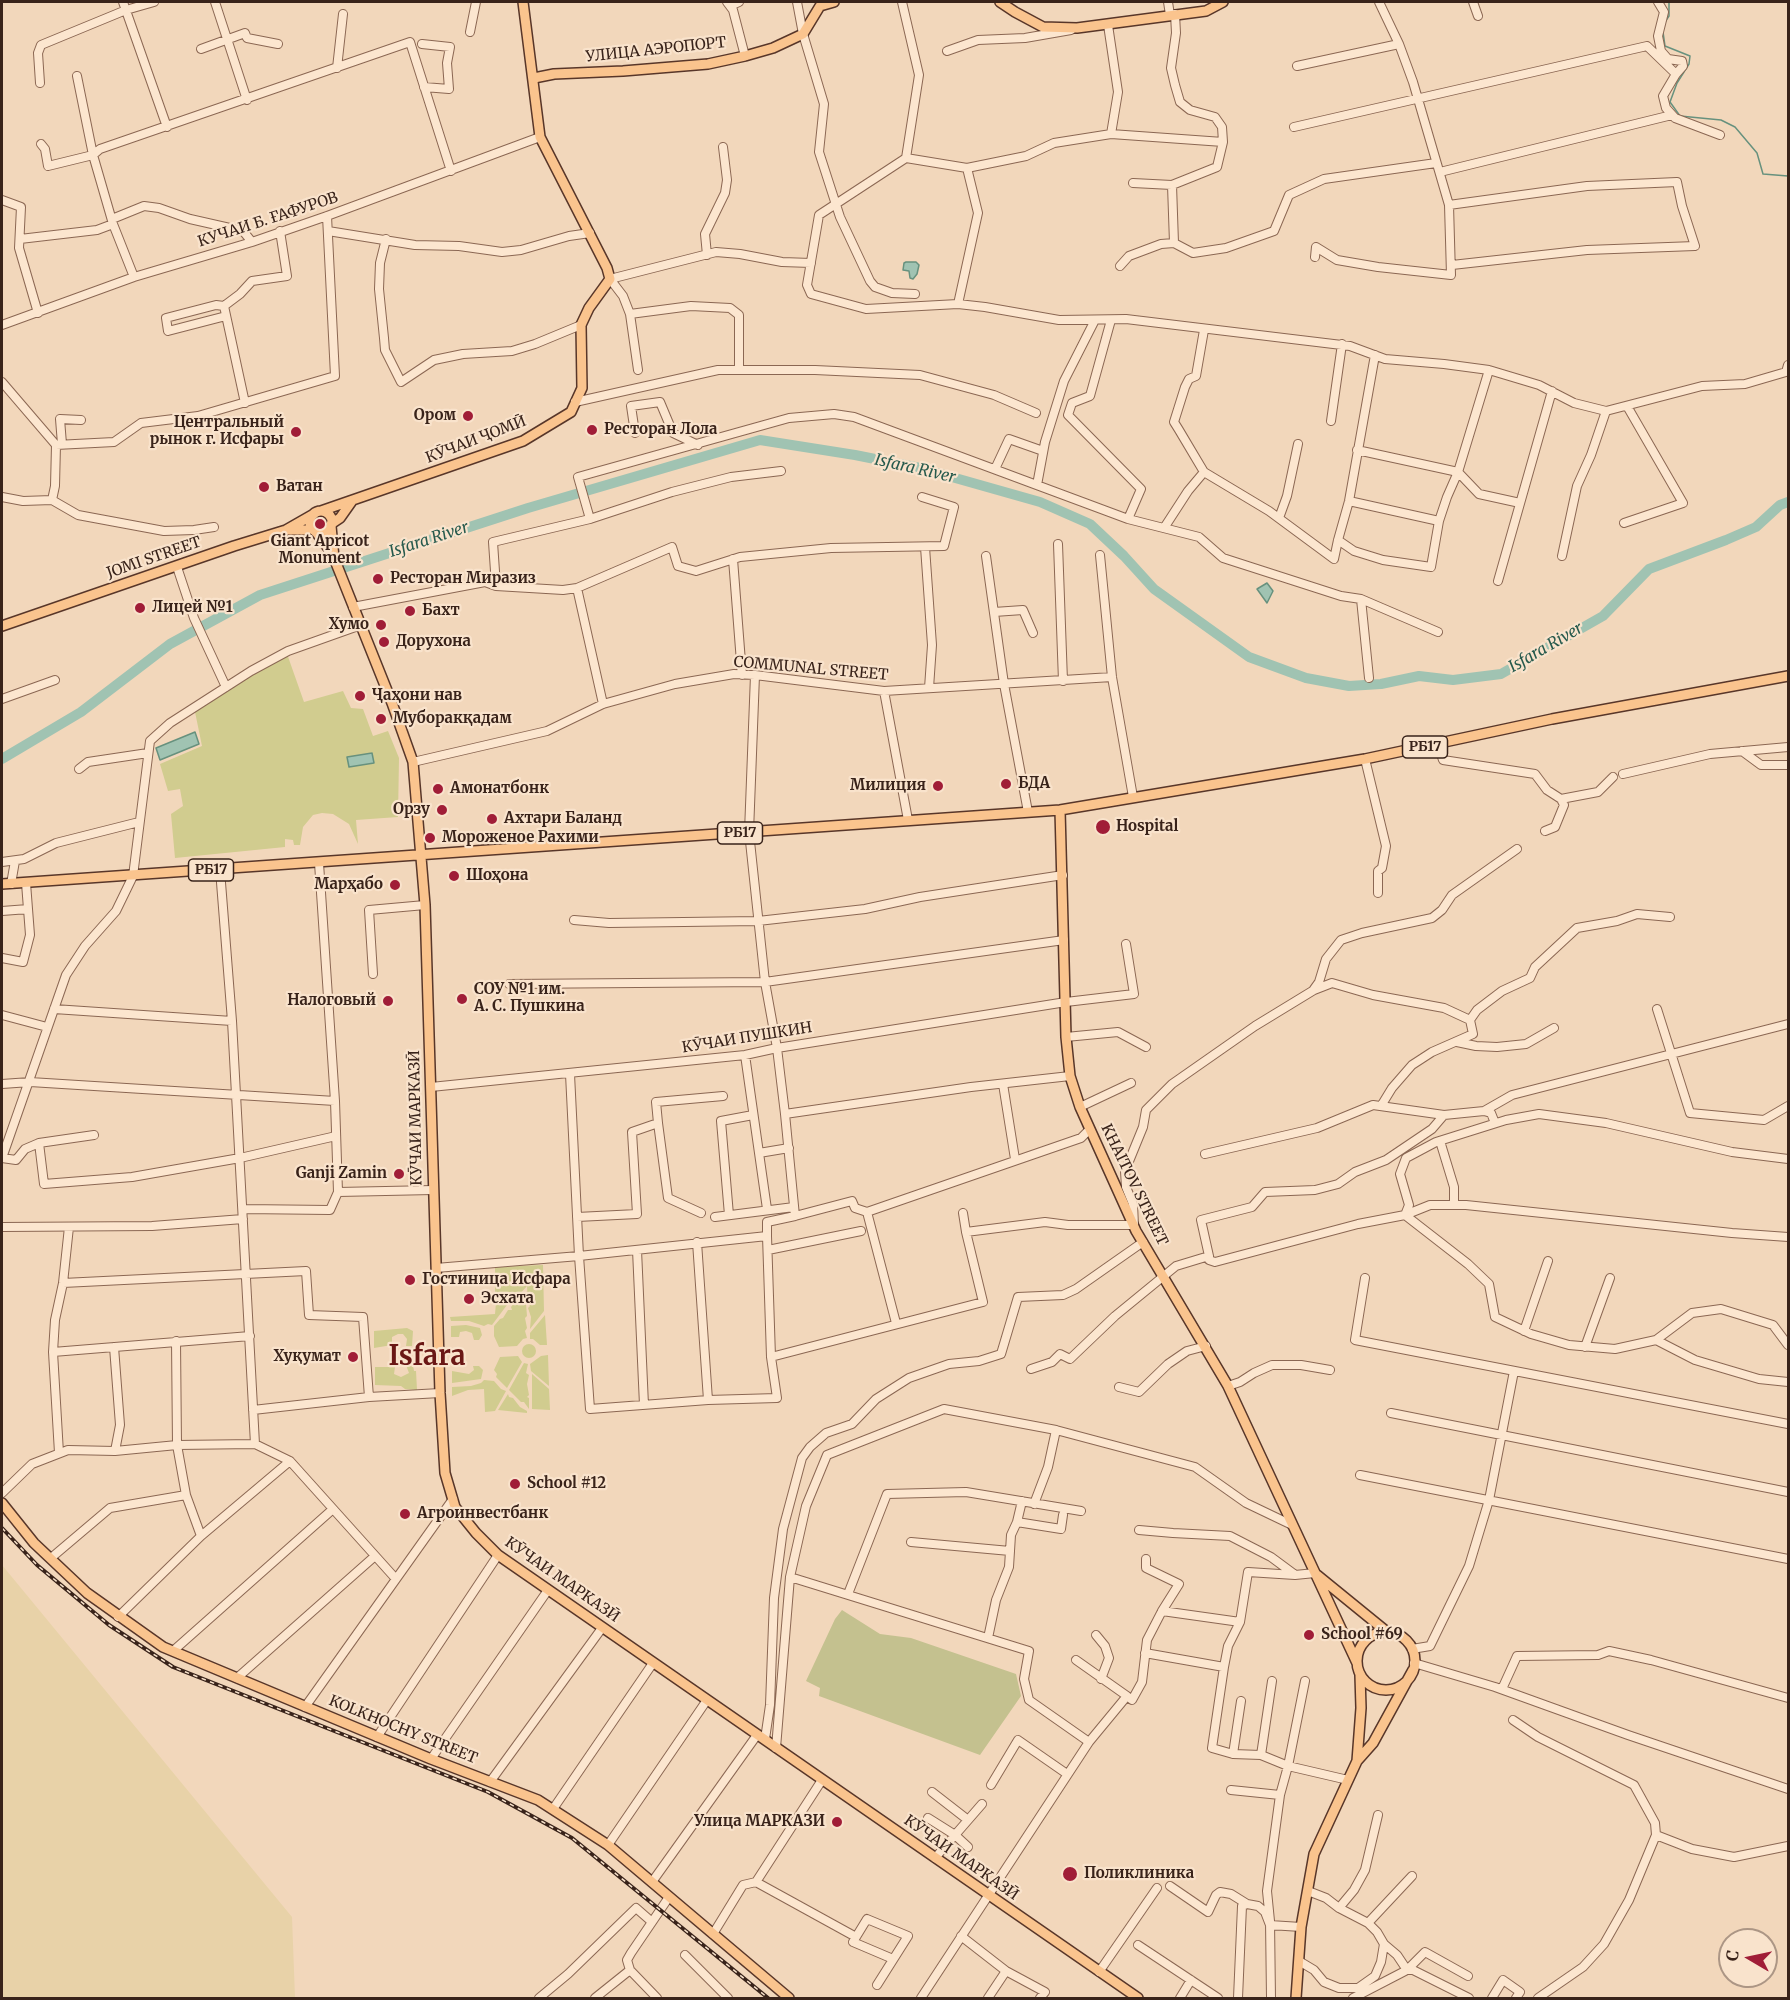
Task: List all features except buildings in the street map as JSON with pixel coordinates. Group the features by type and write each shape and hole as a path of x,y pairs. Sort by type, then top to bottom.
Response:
{"main road":[{"path":"523,2 540,137 590,233 610,279 589,308 582,325 582,388 575,402"},
{"path":"803,34 820,6 834,2"},
{"path":"1000,2 1043,27 1077,28 1206,12 1223,2"},
{"name":"УЛИЦА АЭРОПОРТ","path":"534,78 554,74 708,64 773,48 803,34"},
{"name":"КӮЧАИ ҶОМӢ","path":"317,513 523,441 571,412 575,402"},
{"path":"286,530 323,532 340,518 353,500"},
{"path":"317,513 330,516 333,556 310,522 317,513"},
{"name":"JOMI STREET","path":"2,626 286,530 317,513"},
{"name":"КӮЧАИ МАРКАЗӢ","path":"333,556 413,762 425,905 440,1393 445,1473 455,1507 498,1555 1138,1998"},
{"name":"РБ17","path":"6,884 1060,810 1365,759 1552,719 1788,676"},
{"name":"KHAITOV STREET","path":"1060,810 1066,1037 1070,1077 1080,1107 1143,1242 1228,1386 1357,1663"},
{"name":"KOLKHOCHY STREET","path":"2,1503 34,1543 87,1593 163,1647 377,1737 538,1800 608,1845 789,1998"},
{"path":"1296,1998 1302,1927 1314,1854 1357,1761 1373,1743 1414,1667 1412,1649 1402,1637 1387,1632 1315,1573"},
{"path":"1357,1761 1361,1708 1358,1653 1368,1637 1387,1632"},
{"path":"1360,1675 1374,1688 1393,1689 1402,1685 1414,1667"}],"street":[{"path":"123,2 167,127"},
{"path":"40,83 38,53 41,45 126,10 154,2"},
{"path":"215,2 247,100"},
{"path":"470,32 476,2"},
{"path":"739,2 728,4 733,10 745,56"},
{"path":"797,2 803,34 825,105 819,152 840,217 870,281 875,286 891,293 915,294"},
{"path":"902,2 919,75 906,158"},
{"path":"1012,2 1015,12"},
{"path":"1133,183 1172,185 1217,167 1223,142 1222,127 1215,117 1190,110 1179,102 1171,68 1176,33 1168,2"},
{"path":"1315,258 1316,247 1337,260 1451,275 1449,205 1413,82 1382,2"},
{"path":"1473,2 1478,16"},
{"path":"1658,2 1664,12 1658,36 1660,51 1668,59 1682,61 1683,66 1663,96 1666,108 1672,115 1687,124 1720,135"},
{"path":"337,68 343,14"},
{"path":"1108,24 1119,92 1111,134"},
{"path":"947,51 978,40 1025,38 1077,28"},
{"path":"201,49 245,33 247,38 278,44"},
{"path":"41,144 45,148 48,166 93,155 100,149 410,42 451,171"},
{"path":"422,44 450,47 447,63 448,88 424,87"},
{"path":"1297,66 1399,44"},
{"path":"1294,127 1647,46 1676,74"},
{"path":"77,76 93,155 113,221 134,277"},
{"path":"1440,172 1672,115"},
{"path":"1223,142 1111,134 1054,143 1026,156 967,168 906,158 819,215 807,285 812,294 866,309 958,304 1059,320 1126,319 1204,330 1342,344 1385,359 1489,370 1539,385 1574,403 1606,411 1702,386 1745,384 1786,372 1788,365"},
{"name":"КУЧАИ Б. ҒАФУРОВ","path":"2,325 134,277 252,242 327,216 540,137"},
{"path":"707,255 705,234 724,193 727,180 723,147"},
{"path":"1120,266 1129,256 1161,244 1174,243 1193,253 1226,248 1274,231 1289,195 1324,179 1436,163"},
{"path":"958,304 978,213 967,168"},
{"path":"1449,205 1587,186 1677,183 1695,246 1587,250 1452,265"},
{"path":"1172,185 1174,243"},
{"path":"2,200 21,207 19,248 38,313"},
{"path":"20,239 97,230 144,206 243,231 252,242"},
{"path":"59,445 114,441 141,423 198,416 335,376 327,216"},
{"path":"226,316 168,331 166,318 216,305 224,306 252,281 287,276 280,231"},
{"path":"328,231 415,245 459,246 502,252 521,250 570,236 590,233"},
{"path":"386,239 380,263 379,280 385,350 401,382 434,360 463,354 512,351 582,325"},
{"path":"638,370 630,314 623,296 610,279 716,252 782,262 811,263"},
{"path":"224,306 245,403"},
{"path":"630,314 691,306 730,308 739,315 739,370"},
{"path":"1037,485 1043,451 1064,381 1095,320"},
{"path":"1111,320 1090,396 1072,403 1068,415 1141,489 1128,519"},
{"path":"1204,330 1196,376 1189,379 1185,387 1174,422 1204,472 1279,518 1334,559 1349,501 1375,355"},
{"path":"1331,421 1342,344"},
{"path":"575,402 718,370 814,370 920,375 994,395 1036,413"},
{"path":"1338,540 1354,551 1383,560 1431,567 1439,521 1458,472 1489,370"},
{"path":"2,382 59,445"},
{"path":"1498,581 1552,391"},
{"path":"636,433 631,406 660,402 673,433 698,445"},
{"path":"1623,523 1683,503 1627,406"},
{"path":"1562,556 1577,486 1591,455 1606,411"},
{"path":"589,516 578,477 789,418 834,414 854,417 1128,519 1199,537 1223,558 1341,596 1361,599 1438,632"},
{"path":"52,500 60,419 81,420"},
{"path":"995,469 1009,439 1043,451"},
{"path":"1279,518 1287,496 1298,444"},
{"path":"1357,450 1458,472 1479,494 1520,503"},
{"path":"496,586 493,542 731,477 781,471"},
{"path":"1164,528 1188,491 1204,472"},
{"path":"2,497 24,501 52,500 78,515 164,531 214,527"},
{"path":"353,607 485,582 496,586 563,590 577,588 672,547 678,566 696,571 733,559 831,548 944,546 954,507 922,497"},
{"path":"1349,501 1439,521"},
{"path":"1058,544 1063,681"},
{"path":"925,547 932,645 929,688"},
{"path":"1100,555 1112,677 1133,797"},
{"path":"986,556 1004,684 1028,812"},
{"path":"733,559 742,675"},
{"path":"177,567 194,618 226,687"},
{"path":"577,588 603,704"},
{"path":"1361,599 1369,678"},
{"path":"994,612 1023,610 1034,633"},
{"path":"94,1135 39,1143 25,1149 16,1160 2,1158 3,1147 30,1082 66,975 85,945 116,911 133,876 150,741 170,723 288,651 361,625"},
{"name":"COMMUNAL STREET","path":"413,762 547,731 603,704 675,684 742,675 884,691 1112,677"},
{"path":"755,675 749,832 765,982 777,1048 785,1114 795,1216"},
{"path":"2,699 55,680"},
{"path":"884,691 908,820"},
{"path":"1438,744 1443,760 1535,774 1547,790 1561,799 1564,805 1555,827 1545,831"},
{"path":"1623,774 1710,754 1788,747"},
{"path":"1742,751 1761,765 1788,765"},
{"path":"79,769 88,762 148,753"},
{"path":"1365,759 1386,846 1382,868 1378,871 1378,893"},
{"path":"1561,799 1598,792 1613,777"},
{"path":"2,862 24,859 56,843 140,822"},
{"path":"1314,990 1320,982 1326,959 1341,939 1432,918 1452,895 1517,849"},
{"path":"6,884 15,861"},
{"path":"243,1209 330,1209 338,1192 335,1101 319,863"},
{"path":"220,870 232,1021 255,1444"},
{"path":"574,920 609,923 758,921 865,909 920,897 1063,875"},
{"path":"2,958 23,962 30,935 26,883"},
{"path":"373,974 369,910 425,905"},
{"path":"2,911 28,909"},
{"path":"1470,1020 1478,1010 1502,991 1530,978 1535,967 1577,928 1617,921 1638,914 1670,917"},
{"path":"509,984 765,982 1064,940"},
{"name":"КӮЧАИ ПУШКИН","path":"431,1087 746,1054 1066,1002 1134,994 1126,944"},
{"path":"966,1232 1045,1222 1068,1225 1134,1225 1133,1204 1126,1187 1125,1172 1143,1127 1146,1110 1172,1084 1255,1026 1314,990 1332,983 1373,995 1444,1008 1470,1020"},
{"path":"54,1009 232,1021"},
{"path":"1657,1009 1690,1113 1764,1120 1788,1106"},
{"path":"2,1015 47,1027"},
{"path":"1381,1106 1392,1088 1412,1065 1432,1052 1473,1034 1470,1020"},
{"path":"1484,1111 1512,1095 1788,1024"},
{"path":"1455,1041 1476,1046 1497,1047 1526,1044 1554,1028"},
{"path":"1066,1037 1118,1032 1146,1047"},
{"path":"746,1054 767,1209"},
{"path":"570,1074 579,1256 590,1408 777,1398 771,1357 767,1222 852,1201 855,1208 867,1212 1081,1138 1089,1130"},
{"path":"785,1114 1070,1077"},
{"path":"2,1084 30,1082 335,1101"},
{"path":"1080,1107 1131,1083"},
{"path":"1003,1084 1015,1160"},
{"path":"701,1213 668,1198 656,1102 723,1096"},
{"path":"1205,1154 1317,1128 1373,1105 1444,1114 1484,1111 1491,1113 1495,1123"},
{"path":"1444,1114 1432,1129 1386,1160 1355,1173 1338,1184 1315,1190 1265,1192 1252,1207 1201,1220 1209,1260 1215,1262 1358,1224 1405,1215 1430,1205 1555,1213 1788,1237"},
{"path":"1405,1215 1409,1204 1400,1174 1406,1158 1440,1141 1495,1123 1539,1114 1606,1123 1732,1152 1788,1159"},
{"path":"729,1215 721,1121 753,1115"},
{"path":"577,1217 637,1214 632,1132 657,1123"},
{"path":"39,1143 44,1184 132,1177 240,1158 336,1136"},
{"path":"1440,1141 1454,1187 1454,1205"},
{"path":"759,1154 789,1148"},
{"path":"338,1192 433,1190"},
{"path":"715,1217 794,1207"},
{"path":"867,1212 896,1323"},
{"path":"771,1357 983,1302 963,1213"},
{"path":"1405,1215 1468,1264 1489,1284 1495,1317 1524,1331 1569,1345 1615,1349 1656,1340 1692,1313 1721,1309 1773,1325 1788,1345"},
{"path":"2,1227 152,1226 243,1219"},
{"path":"59,1453 54,1352 55,1320 63,1283 69,1227"},
{"path":"768,1250 861,1231"},
{"path":"436,1268 579,1256 767,1236"},
{"path":"697,1242 708,1400"},
{"path":"652,1882 761,1737 770,1705 774,1598 783,1529 802,1458 806,1452 826,1433 852,1424 876,1399 909,1378 949,1364 1001,1354 1018,1297 1063,1295 1076,1289 1143,1242"},
{"path":"638,1250 644,1405"},
{"path":"1031,1369 1052,1362 1060,1354 1070,1359 1115,1316 1176,1266 1209,1256"},
{"path":"1524,1331 1548,1261"},
{"path":"63,1283 306,1271 309,1315 363,1317 369,1397"},
{"path":"1365,1278 1355,1340 1788,1424"},
{"path":"1585,1347 1610,1278"},
{"path":"54,1352 250,1336"},
{"path":"1656,1340 1695,1360 1759,1379 1788,1382"},
{"path":"176,1341 177,1445 186,1495 201,1536"},
{"path":"1119,1387 1139,1392 1168,1364 1187,1351 1206,1346"},
{"path":"114,1347 120,1425 115,1451"},
{"path":"1228,1386 1272,1365 1301,1365 1330,1370"},
{"path":"1412,1649 1430,1646 1469,1566 1489,1500 1514,1371"},
{"path":"253,1410 369,1397 440,1393"},
{"path":"776,1748 790,1577 806,1506 827,1455 944,1409 1056,1430 1195,1467 1246,1503 1292,1525"},
{"path":"1391,1413 1788,1492"},
{"path":"1034,1504 1048,1467 1056,1430"},
{"path":"2,1493 32,1464 68,1450 115,1451 177,1445 255,1444 290,1461 396,1579"},
{"path":"118,1617 201,1536 290,1461"},
{"path":"1360,1475 1788,1559"},
{"path":"848,1594 887,1494 966,1492 1081,1511"},
{"path":"51,1558 110,1508 186,1495"},
{"path":"305,1707 453,1499"},
{"path":"988,1638 996,1600 1009,1568 1011,1535 1022,1501"},
{"path":"173,1651 333,1509"},
{"path":"1017,1522 1061,1529 1063,1515"},
{"path":"1139,1530 1230,1536 1271,1557 1295,1575"},
{"path":"911,1542 1010,1551"},
{"path":"377,1737 498,1555"},
{"path":"237,1678 375,1556"},
{"path":"1076,1660 1132,1700 1142,1682 1147,1640 1179,1584 1146,1568 1146,1558"},
{"path":"1315,1573 1295,1575 1248,1572 1240,1622 1228,1646 1212,1748 1233,1754 1261,1755 1288,1766 1348,1780"},
{"path":"790,1577 1029,1651 1024,1678 1029,1700 1089,1742"},
{"path":"431,1759 548,1590"},
{"path":"1162,1611 1240,1622"},
{"path":"490,1782 602,1628"},
{"path":"1096,1635 1105,1646 1109,1658 1101,1679"},
{"path":"1502,1689 1517,1656 1598,1655 1609,1651 1651,1660 1788,1698"},
{"path":"1145,1653 1224,1667"},
{"path":"553,1809 654,1663"},
{"path":"1414,1667 1502,1689 1628,1735 1788,1789"},
{"path":"1261,1755 1272,1681"},
{"path":"1270,1998 1270,1925 1267,1891 1280,1795 1305,1681"},
{"path":"921,1998 1067,1774 1089,1742 1127,1696"},
{"path":"608,1845 707,1700"},
{"path":"1233,1754 1241,1701"},
{"path":"1513,1720 1538,1737 1634,1785 1655,1823 1656,1835 1629,1899 1604,1944 1583,1967 1538,1998"},
{"path":"991,1785 1018,1740 1067,1774"},
{"path":"713,1934 743,1886 756,1882 822,1780"},
{"path":"1231,1790 1280,1795"},
{"path":"932,1792 968,1820"},
{"path":"935,1858 982,1804"},
{"path":"1339,1908 1354,1890 1365,1870 1378,1815"},
{"path":"928,1818 955,1835 968,1847"},
{"path":"1656,1835 1692,1849 1734,1857 1788,1846"},
{"path":"1368,1923 1412,1876"},
{"path":"756,1882 856,1937"},
{"path":"1170,1886 1208,1912 1215,1895 1220,1892 1231,1894 1247,1904 1258,1906 1265,1912 1270,1925"},
{"path":"1099,1972 1157,1888"},
{"path":"1308,1891 1326,1898 1339,1908 1368,1923 1384,1944 1397,1955 1407,1970"},
{"path":"657,1998 630,1970 627,1960 669,1896"},
{"path":"1238,1998 1242,1906 1247,1904"},
{"path":"539,1998 568,1974 636,1908 651,1922"},
{"path":"877,1985 908,1936 867,1919 853,1942 893,1959"},
{"path":"1270,1925 1302,1927"},
{"path":"961,1936 1006,1971 1045,1992 1040,1998"},
{"path":"1351,1998 1358,1988 1375,1976 1381,1962 1384,1944"},
{"path":"1138,1945 1218,1998"},
{"path":"1351,1998 1407,1970 1425,1952 1468,1976"},
{"path":"685,1955 728,1998"},
{"path":"1299,1961 1314,1970 1324,1982 1339,1988 1358,1988"},
{"path":"595,1998 630,1970"},
{"path":"1407,1970 1413,1970 1469,1998"},
{"path":"988,1998 1006,1971"},
{"path":"1180,1998 1191,1980"},
{"path":"1492,1998 1503,1980 1520,1992 1516,1998"}],"shaded area":[{"path":"906,262 916,262 919,265 913,279 910,278 909,271 903,270"},
{"path":"1267,583 1273,591 1267,603 1257,589"},
{"path":"286,651 304,702 343,691 351,708 363,709 373,736 388,731 399,758 398,817 356,820 358,844 349,824 333,814 322,813 313,815 303,827 300,845 294,845 293,840 285,839 285,847 175,858 171,814 183,806 180,789 168,791 160,764 202,746 194,707"},
{"path":"195,732 199,744 160,760 156,748"},
{"path":"372,753 374,763 349,767 347,757"},
{"path":"543,1265 544,1311 530,1329 531,1317 528,1308 530,1306 527,1286 507,1305 492,1325 451,1321 450,1317 495,1314 496,1303 500,1301 499,1296 495,1294 495,1267"},
{"path":"525,1292 527,1338 517,1346 499,1347 494,1336 494,1326 508,1310 512,1310 511,1307"},
{"path":"545,1315 547,1345 540,1345 530,1339 530,1333"},
{"path":"466,1325 480,1328 482,1335 479,1340 474,1340 472,1333 466,1331 460,1332 459,1337 451,1337 451,1326"},
{"path":"407,1328 413,1331 412,1346 406,1346 407,1339 403,1334 398,1334 392,1337 392,1345 374,1348 374,1331"},
{"path":"526,1344 532,1344 536,1351 532,1358 526,1358 522,1354 522,1348"},
{"path":"548,1355 549,1386 531,1371 530,1364 541,1356"},
{"path":"518,1356 522,1362 507,1388 496,1377 494,1370 500,1357"},
{"path":"524,1363 528,1364 526,1373 529,1375 527,1384 529,1395 527,1397 529,1398 529,1409 509,1390"},
{"path":"406,1365 413,1365 416,1371 417,1390 405,1389 401,1386 375,1385 375,1367 395,1367 394,1374 401,1377 409,1373"},
{"path":"473,1366 479,1366 483,1370 481,1379 452,1383 452,1371 469,1374 474,1370"},
{"path":"532,1374 549,1389 550,1410 532,1409"},
{"path":"484,1380 494,1381 506,1391 495,1411 485,1412 484,1389 468,1390 452,1396 452,1387 471,1386"},
{"path":"508,1394 527,1411 527,1413 498,1410"},
{"path":"2,1565 292,1917 295,1998 2,1998"},
{"path":"842,1610 880,1634 911,1638 1016,1674 1021,1696 980,1755 819,1696 820,1688 806,1681 835,1619"}],"waterway":[{"path":"1665,22 1669,16 1669,2"},
{"path":"1663,32 1665,46 1690,56 1689,64 1677,83 1670,102 1680,116 1721,120 1735,127 1757,153 1763,174 1788,176"},
{"name":"Isfara River","path":"2,759 81,712 170,644 260,595 528,508 760,440 920,468 1040,502 1090,524 1154,589 1249,657 1306,678 1349,686 1381,684 1419,676 1453,680 1501,674 1603,616 1649,569 1756,527 1780,505 1788,502"}],"railway":[{"path":"2,1528 37,1565 109,1625 173,1667 488,1792 572,1838 768,1998"}],"place":[{"name":"Ором","path":"468,416"},
{"name":"Ресторан Лола","path":"592,430"},
{"name":"Центральный рынок г. Исфары","path":"296,432"},
{"name":"Ватан","path":"264,487"},
{"name":"Giant Apricot Monument","path":"320,524"},
{"name":"Ресторан Миразиз","path":"378,579"},
{"name":"Лицей №1","path":"140,608"},
{"name":"Бахт","path":"410,611"},
{"name":"Хумо","path":"381,625"},
{"name":"Дорухона","path":"384,642"},
{"name":"Ҷаҳони нав","path":"360,696"},
{"name":"Муборакқадам","path":"381,719"},
{"name":"БДА","path":"1006,784"},
{"name":"Милиция","path":"938,786"},
{"name":"Амонатбонк","path":"438,789"},
{"name":"Орзу","path":"442,810"},
{"name":"Ахтари Баланд","path":"492,819"},
{"name":"Hospital","path":"1103,827"},
{"name":"Мороженое Рахими","path":"430,838"},
{"name":"Шоҳона","path":"454,876"},
{"name":"Марҳабо","path":"395,885"},
{"name":"СОУ №1 им. А. С. Пушкина","path":"462,999"},
{"name":"Налоговый","path":"388,1001"},
{"name":"Ganji Zamin","path":"399,1174"},
{"name":"Гостиница Исфара","path":"410,1280"},
{"name":"Эсхата","path":"469,1299"},
{"name":"Хуқумат","path":"353,1357"},
{"name":"School #12","path":"515,1484"},
{"name":"Агроинвестбанк","path":"405,1514"},
{"name":"School #69","path":"1309,1635"},
{"name":"Улица МАРКАЗИ","path":"837,1822"},
{"name":"Поликлиника","path":"1070,1874"}],"district":[{"name":"Isfara","path":"427,1357"}]}
